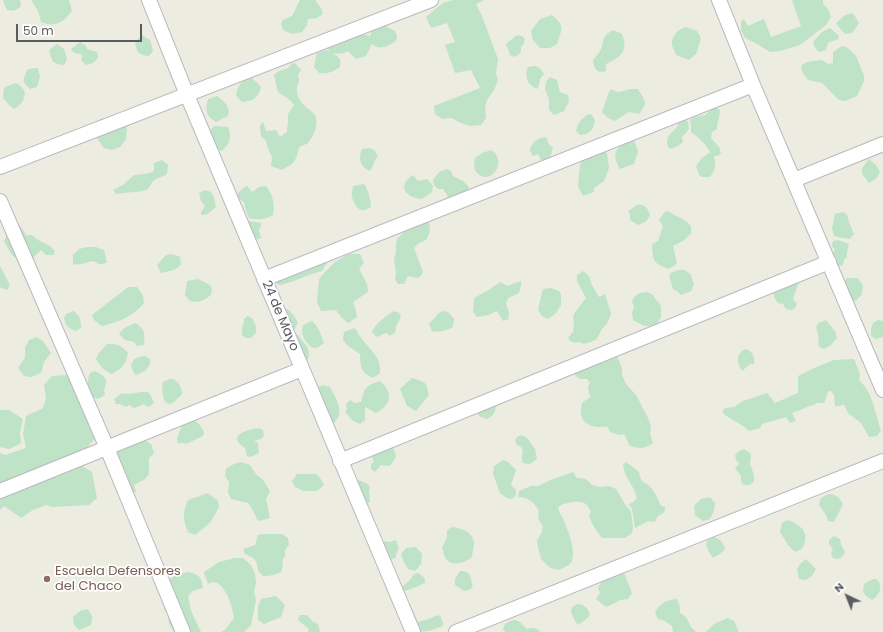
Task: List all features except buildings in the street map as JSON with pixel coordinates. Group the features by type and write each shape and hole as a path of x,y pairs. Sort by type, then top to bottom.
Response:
{"street":[{"name":"24 de Mayo","path":"149,0 187,95 413,632"},
{"path":"0,167 431,0"},
{"path":"719,0 753,85 883,390"},
{"path":"264,279 753,85"},
{"path":"794,180 883,144"},
{"path":"0,201 107,448 183,632"},
{"path":"340,461 829,262"},
{"path":"0,491 302,369"},
{"path":"456,632 883,461"}],"green space":[{"path":"3,0 20,0 21,6 18,9 7,10"},
{"path":"31,0 69,0 72,11 66,18 58,23 46,24 41,22 38,11"},
{"path":"300,0 315,0 321,8 323,14 317,18 308,19 307,25 302,32 292,34 283,30 281,24 283,20 292,16"},
{"path":"453,0 484,0 476,4 498,59 496,73 498,80 494,90 487,100 485,108 486,118 481,125 470,126 451,118 442,119 435,114 434,106 480,88 471,70 455,73 445,45 455,42 447,23 431,28 426,17 443,3"},
{"path":"792,0 823,0 823,4 828,9 831,17 826,25 800,45 780,51 770,52 745,38 741,30 741,21 744,19 748,26 764,19 771,37 801,26"},
{"path":"853,13 859,23 852,33 845,34 836,23 845,15"},
{"path":"552,15 561,25 561,31 557,44 550,48 540,48 533,40 531,31 540,19"},
{"path":"382,24 395,31 397,36 396,41 387,46 381,47 372,44 366,56 356,59 348,51 341,54 333,53 340,58 341,64 340,67 330,72 319,73 314,67 317,53 327,50 330,52 327,47 358,35 368,35 370,37 372,27"},
{"path":"686,27 697,31 701,38 696,54 689,60 676,55 672,45 676,33 680,29"},
{"path":"830,28 839,36 838,39 828,43 826,50 819,52 815,48 813,42 822,32"},
{"path":"613,30 622,34 624,40 624,50 619,56 606,64 606,71 600,72 596,70 593,60 601,49 605,36"},
{"path":"142,35 150,40 153,51 149,56 140,54 136,48 135,42"},
{"path":"517,35 522,36 525,39 521,47 521,52 515,57 510,55 506,44"},
{"path":"80,42 86,46 87,49 97,52 98,58 93,63 86,65 81,60 81,54 74,53 71,49"},
{"path":"57,44 64,49 67,59 64,65 55,63 51,57 49,50"},
{"path":"842,46 848,48 856,56 864,76 864,81 857,96 845,101 839,100 822,83 808,80 801,69 802,65 807,62 822,60 828,64 833,63 833,52"},
{"path":"292,63 295,63 301,70 298,75 299,81 297,89 299,99 308,109 313,112 316,117 316,125 314,133 308,143 299,147 294,161 282,170 271,166 272,157 266,141 261,136 260,126 263,122 266,131 276,130 280,137 287,132 288,114 294,105 290,100 278,92 274,75 279,71 288,68"},
{"path":"535,66 540,68 544,74 540,79 537,89 529,83 526,77 528,67"},
{"path":"38,68 40,77 37,87 30,89 24,82 25,75 28,69"},
{"path":"550,77 557,80 560,92 568,95 569,102 564,111 554,115 549,110 549,100 545,88 546,82"},
{"path":"247,78 252,78 261,87 255,98 250,101 242,102 236,95 240,85"},
{"path":"16,83 24,90 25,96 21,104 14,109 3,98 4,88"},
{"path":"611,89 619,92 638,89 645,102 644,107 639,114 629,112 615,121 608,118 602,112"},
{"path":"217,96 226,104 229,113 228,116 216,122 208,115 207,107 208,99"},
{"path":"715,107 720,110 720,113 717,129 712,132 711,138 719,147 721,153 718,156 714,156 715,167 710,177 702,177 699,175 696,166 701,159 710,152 707,146 691,132 690,120 694,117 705,115"},
{"path":"119,114 126,124 126,139 120,147 112,150 104,148 96,137 95,127 100,119"},
{"path":"588,114 592,115 595,120 593,126 591,131 587,134 580,135 576,131 578,125"},
{"path":"686,119 689,127 688,131 682,137 683,142 670,149 667,143 669,136 677,128 679,121"},
{"path":"214,126 228,127 230,140 222,151 213,148 210,142 209,134"},
{"path":"546,137 549,144 553,148 551,155 546,160 541,160 538,154 533,156 530,151 535,141"},
{"path":"628,137 635,142 638,152 634,164 620,169 615,155 620,145"},
{"path":"599,147 607,153 609,168 604,181 594,188 594,192 583,196 578,186 580,164 593,150"},
{"path":"369,148 374,150 378,156 370,171 362,165 360,159 362,149"},
{"path":"491,150 496,155 498,166 492,175 487,177 482,176 477,173 475,169 475,158 482,153"},
{"path":"869,159 876,165 880,172 876,179 869,183 862,174 862,168"},
{"path":"162,160 168,165 167,174 153,181 148,189 116,194 113,190 123,185 134,175 146,174 154,171 154,163"},
{"path":"447,169 451,171 453,176 463,181 469,187 467,194 449,199 443,189 438,189 434,185 433,180 439,172"},
{"path":"413,175 418,181 427,179 433,186 432,192 422,199 411,196 405,191 405,183"},
{"path":"364,184 369,195 371,207 362,210 355,204 352,194 353,186"},
{"path":"247,186 252,192 259,187 266,186 273,199 273,215 262,219 249,218 244,202 236,195"},
{"path":"205,190 211,192 216,207 208,214 201,215 201,212 205,206 201,201 199,193"},
{"path":"637,205 646,207 650,216 645,222 638,225 630,220 628,211"},
{"path":"668,211 691,226 691,234 683,241 673,246 677,263 669,269 656,263 653,257 652,244 658,241 663,226 659,220 664,213"},
{"path":"844,212 847,215 854,234 850,239 834,236 832,228 835,214"},
{"path":"408,219 427,220 430,225 430,230 426,240 419,243 414,248 423,272 420,277 417,278 408,276 404,284 398,284 395,279 396,273 394,259 396,245 397,239 404,232"},
{"path":"249,221 261,223 259,230 261,238 255,240 245,224"},
{"path":"15,222 21,227 26,235 32,235 50,246 55,251 54,255 46,255 41,250 33,258 14,257 4,241 7,235 7,228"},
{"path":"838,240 849,244 847,257 844,260 843,265 836,267 830,256 835,250 832,246 833,241"},
{"path":"96,247 104,250 107,262 104,264 94,261 73,264 73,255 79,249"},
{"path":"170,254 180,257 181,265 174,270 161,273 157,265 165,256"},
{"path":"349,254 360,254 364,263 359,269 367,284 368,292 353,302 357,317 348,323 336,310 321,311 317,302 319,279 335,262"},
{"path":"324,259 327,263 322,271 280,285 276,283 277,278"},
{"path":"0,266 10,285 7,290 1,288 0,286"},
{"path":"678,270 685,270 691,275 694,284 691,291 681,295 673,289 669,276 671,273"},
{"path":"583,271 589,276 599,297 605,294 611,314 608,322 596,340 584,344 578,342 575,343 570,341 568,338 573,332 573,317 575,312 586,298 577,281 577,275"},
{"path":"777,274 789,276 798,284 793,299 797,304 795,308 791,310 786,309 783,304 778,303 774,297 772,281"},
{"path":"847,278 857,278 863,285 862,294 856,301 848,300 842,284"},
{"path":"198,279 210,285 212,290 211,295 201,301 190,301 185,295 187,281"},
{"path":"521,281 519,293 508,298 506,303 509,313 508,319 503,321 497,311 488,315 477,317 473,312 474,298 500,282 507,286"},
{"path":"128,287 137,287 143,295 144,303 140,308 125,318 102,326 94,320 92,315"},
{"path":"551,288 559,291 561,294 561,305 556,313 548,319 542,316 538,310 543,289"},
{"path":"646,292 652,294 661,306 661,317 657,324 650,326 642,325 633,320 632,313 634,307 632,301 634,297 640,293"},
{"path":"281,306 291,312 298,323 292,333 280,331 273,320 273,311"},
{"path":"73,311 79,316 81,323 81,328 76,331 68,327 64,318 66,314"},
{"path":"394,311 399,313 401,317 396,326 395,333 389,336 387,333 377,337 372,332 373,329 381,320"},
{"path":"442,311 448,312 454,319 453,327 435,332 432,331 429,324"},
{"path":"247,316 252,318 256,326 256,333 251,338 246,338 242,335 244,319"},
{"path":"826,320 835,331 837,338 831,345 824,349 819,347 816,327 818,323"},
{"path":"878,320 883,321 883,337 876,339 871,336 871,329 873,323"},
{"path":"312,321 318,328 324,343 316,348 311,347 308,344 302,334 303,325"},
{"path":"135,323 143,329 144,345 137,346 134,342 125,340 119,334 124,328"},
{"path":"355,328 363,341 375,354 380,364 380,373 373,378 366,374 362,369 360,354 348,346 343,340 344,332"},
{"path":"293,335 298,335 308,348 309,357 305,363 291,361 288,354 286,345"},
{"path":"37,337 43,341 51,353 44,362 41,373 31,377 24,376 18,368 25,358 25,348 29,340"},
{"path":"107,344 119,346 128,353 123,366 112,374 102,368 96,359 98,354"},
{"path":"745,349 749,350 753,355 754,364 750,364 742,371 739,365 738,356"},
{"path":"145,356 150,359 150,365 144,371 136,375 131,365 132,362 137,358"},
{"path":"617,356 626,384 636,395 651,427 650,434 653,443 645,447 640,448 630,446 624,434 619,435 610,432 607,426 598,427 590,425 583,420 581,416 582,403 591,397 588,387 590,383 587,379 578,378 573,370"},
{"path":"854,359 860,374 859,380 864,385 871,397 881,430 877,436 869,437 861,423 848,413 844,404 835,406 834,395 831,391 828,391 824,403 818,403 792,413 796,421 790,423 786,417 762,424 760,428 749,431 722,412 725,408 734,407 743,401 767,393 775,403 798,393 798,376 834,360"},
{"path":"95,371 106,380 104,390 105,395 98,399 94,397 89,401 88,380 90,373"},
{"path":"67,375 80,396 95,439 81,453 0,485 0,453 5,455 26,448 23,434 26,416 43,408 46,398 44,385 52,376"},
{"path":"412,378 426,384 429,395 416,411 407,406 400,389"},
{"path":"174,379 179,384 182,394 170,404 165,402 162,388 163,382"},
{"path":"380,381 389,394 388,403 376,413 365,407 365,420 360,424 353,421 345,412 347,409 346,404 350,400 355,403 361,402 366,388 371,384"},
{"path":"323,385 330,387 339,406 338,418 332,426 320,425 314,412 314,389"},
{"path":"148,392 154,403 149,407 143,404 134,408 129,405 126,407 116,404 114,399 122,393 128,394"},
{"path":"497,404 494,413 487,419 479,416 478,412"},
{"path":"0,410 9,410 23,419 20,433 21,443 9,449 0,447"},
{"path":"195,421 204,432 203,436 186,444 178,443 177,439 182,425 184,423"},
{"path":"259,428 263,430 264,436 261,439 254,441 258,443 259,453 251,457 247,456 245,448 238,442 238,436 241,433"},
{"path":"522,435 528,439 535,449 537,459 530,464 523,463 523,450 515,441 517,437"},
{"path":"143,439 151,444 154,453 149,458 149,474 145,479 134,485 136,492 129,493 116,462 116,445"},
{"path":"385,445 394,449 396,457 390,466 381,465 375,472 371,469 371,464 374,462 372,457 375,448"},
{"path":"744,449 751,454 750,464 754,481 750,485 744,485 741,482 741,476 735,468 739,463 736,460 735,455"},
{"path":"503,460 508,462 516,470 511,485 516,490 516,495 512,499 507,498 500,493 493,474 494,466"},
{"path":"241,462 250,465 270,491 266,499 270,518 258,521 248,503 231,499 228,493 229,482 225,476 226,469"},
{"path":"626,462 639,472 641,479 652,489 661,506 665,507 664,513 657,517 655,522 648,521 635,528 632,509 629,504 637,498 624,470 623,465"},
{"path":"79,464 92,472 97,498 89,505 52,507 46,505 33,510 21,518 4,506 0,510 0,493"},
{"path":"573,472 577,478 586,479 592,485 600,487 609,486 616,489 631,512 633,527 632,533 625,538 602,538 591,522 589,516 591,511 586,504 574,502 558,507 570,537 573,549 570,564 559,570 550,568 541,559 537,545 537,540 542,532 543,526 540,523 538,516 539,511 530,501 525,498 518,497 519,491 531,486 538,486"},
{"path":"297,474 316,474 324,485 317,491 304,491 295,487 292,481"},
{"path":"359,480 368,484 370,488 370,502 367,504 364,503 356,482"},
{"path":"208,493 218,501 219,507 210,523 195,535 188,532 186,528 184,520 185,509 188,500"},
{"path":"828,494 837,496 843,504 834,522 828,521 819,505 821,498"},
{"path":"710,497 715,503 714,511 710,519 703,521 695,515 694,506 701,499"},
{"path":"787,520 801,527 805,535 802,549 795,552 788,545 780,532 782,523"},
{"path":"452,527 466,531 472,536 474,546 472,557 462,563 454,563 448,560 445,557 442,548 447,537 447,530"},
{"path":"282,534 288,538 289,545 285,550 282,571 273,575 263,576 258,571 257,563 253,558 245,554 243,549 255,545 258,535"},
{"path":"834,536 840,539 841,545 845,552 839,559 833,558 831,554 833,549 829,544 829,540"},
{"path":"712,537 721,541 725,549 713,558 706,545 707,541"},
{"path":"396,540 398,549 396,558 385,561 381,543"},
{"path":"416,547 422,554 421,564 415,571 408,569 401,554 406,548"},
{"path":"235,558 243,558 251,565 255,574 256,583 254,592 256,600 251,625 244,632 221,632 225,630 234,618 232,608 222,587 214,582 208,584 204,572 219,562"},
{"path":"806,559 816,569 812,576 806,580 799,579 797,570 800,564"},
{"path":"460,571 467,572 470,576 473,587 469,590 464,591 455,585 455,579"},
{"path":"189,572 196,574 201,579 203,588 193,591 188,596 191,611 201,632 174,632 169,624 168,615 164,609 168,584 171,578 179,574"},
{"path":"617,572 624,573 632,593 628,599 620,600 606,607 596,599 600,593 598,588 603,579"},
{"path":"418,573 425,579 425,583 404,591 402,588 403,586"},
{"path":"876,579 880,584 880,589 878,594 872,600 866,596 863,591 864,584"},
{"path":"276,596 285,605 281,617 264,624 258,620 258,606 261,599"},
{"path":"677,599 680,607 680,613 686,617 691,627 696,632 673,632 672,626 665,621 658,619 655,613 661,604"},
{"path":"407,603 410,604 418,622 438,615 441,617 443,626 429,631 411,632"},
{"path":"577,604 585,607 590,615 578,625 571,612 572,607"},
{"path":"87,609 92,616 91,625 79,630 74,625 73,617 80,611"},
{"path":"300,615 307,615 313,622 318,624 320,632 308,632 309,629 298,620"},
{"path":"728,618 734,621 738,632 706,632 714,624"},
{"path":"515,620 520,622 527,629 534,628 540,632 505,632 503,629 505,624"}],"place":[{"name":"Escuela Defensores del Chaco","path":"47,579"}]}
